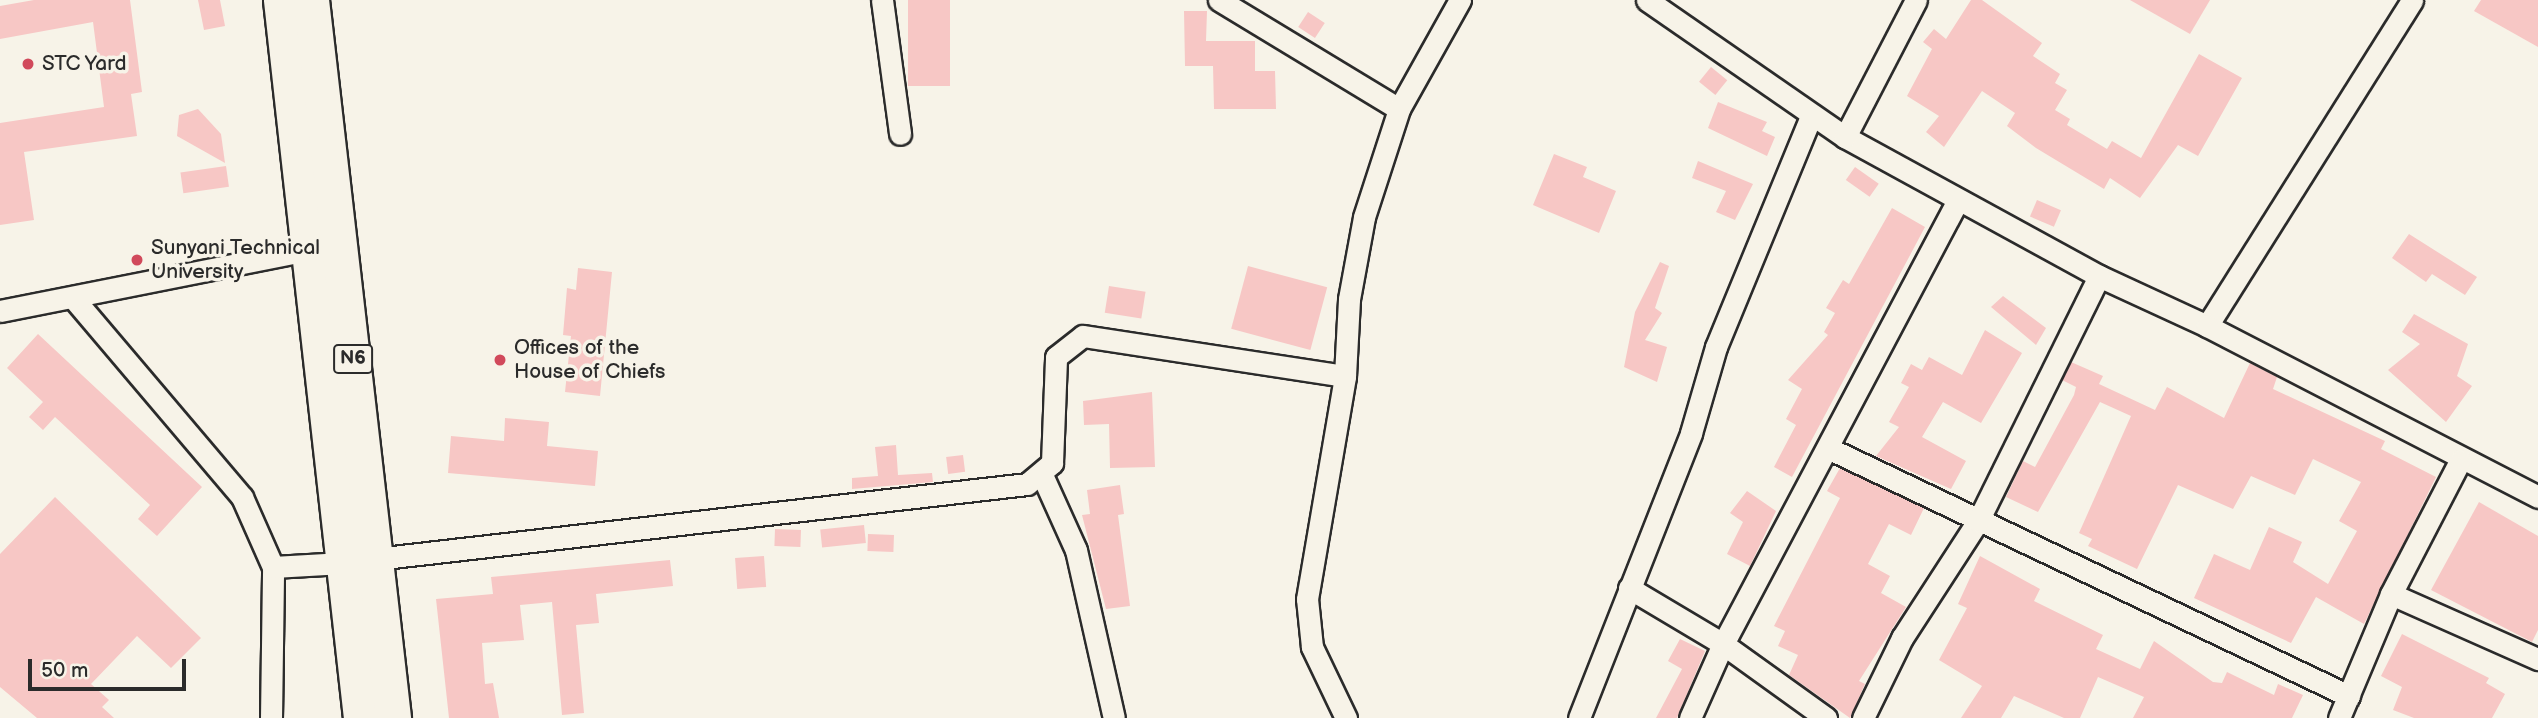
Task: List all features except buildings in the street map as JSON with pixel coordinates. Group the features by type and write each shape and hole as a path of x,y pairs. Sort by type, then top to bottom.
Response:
{"main road":[{"name":"N6","path":"281,0 309,250 359,561 393,718"},
{"name":"N6","path":"311,0 359,561 361,718"}],"street":[{"path":"882,0 900,134"},
{"path":"1219,0 1399,109"},
{"path":"1346,718 1312,647 1307,599 1345,376 1364,217 1399,109 1460,0"},
{"path":"1647,0 1811,116 1958,200 2099,276 2207,326 2460,461 2538,496"},
{"path":"1845,137 1916,0"},
{"path":"2207,326 2412,0"},
{"path":"1579,718 1691,433 1716,348 1811,116"},
{"path":"1690,718 1723,644 1830,449 1958,200"},
{"path":"0,311 75,299 309,250"},
{"path":"1871,715 1902,638 1978,521 2099,276"},
{"path":"75,299 242,497 273,567 271,718"},
{"path":"273,567 359,561 1027,484 1043,477 1052,463 1056,357 1083,336 1345,376"},
{"path":"1830,449 2349,696"},
{"path":"2339,718 2391,594 2460,461"},
{"path":"1043,477 1076,550 1114,718"},
{"path":"1629,588 1723,644 1826,718"},
{"path":"2391,594 2538,659"}],"place":[{"name":"STC Yard","path":"28,64"},
{"name":"Sunyani Technical University","path":"137,260"},
{"name":"Offices of the House of Chiefs","path":"500,360"}]}
